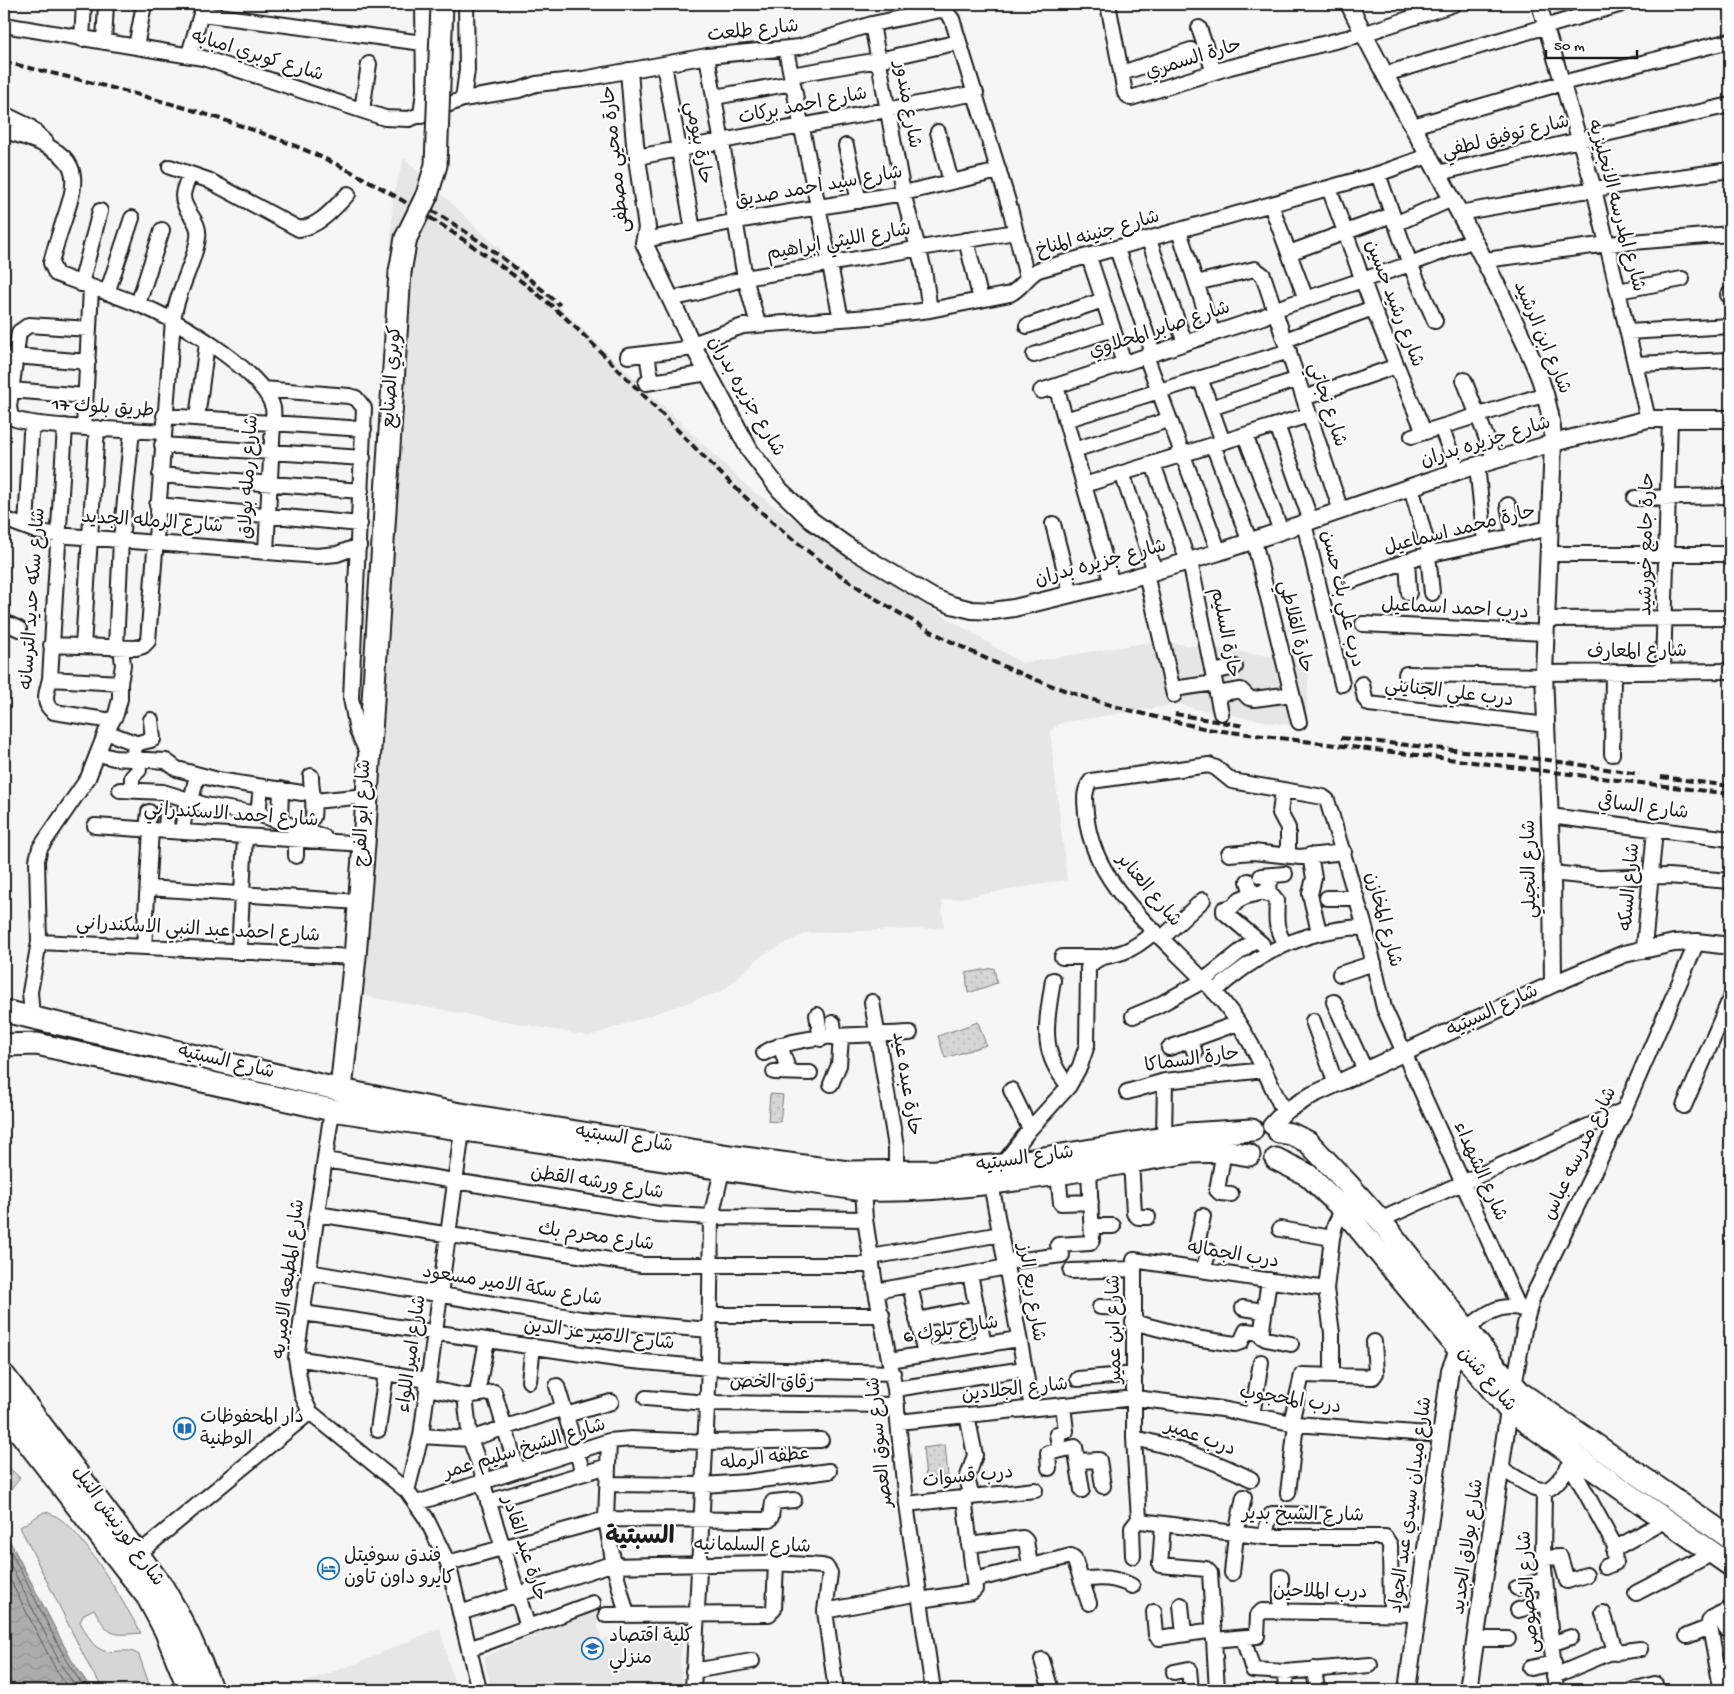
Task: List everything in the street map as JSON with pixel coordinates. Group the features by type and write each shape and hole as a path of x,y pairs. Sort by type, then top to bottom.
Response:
{"highway":[{"name":"شارع كورنيش النيل","path":"4,1376 162,1587 200,1658 211,1690"},
{"name":"شارع كورنيش النيل","path":"4,1411 148,1598 166,1631 190,1690"}],"main road":[{"name":"كوبري الصنايع","path":"369,757 400,272 406,238 427,195 436,165 442,4"},
{"name":"شارع ابو الفرج","path":"341,1090 355,957 369,757"},
{"name":"شارع السبتيه","path":"4,1011 341,1090 455,1113 730,1156 848,1172 896,1173 1002,1165 1188,1134 1272,1125"},
{"name":"شارع السبتيه","path":"4,1045 37,1044 332,1110 863,1190 909,1190 991,1183 1191,1152 1224,1151 1249,1155 1262,1163 1276,1159"},
{"path":"1249,1155 1246,1145 1272,1125 1283,1146 1276,1159"},
{"name":"شارع شنن","path":"1272,1125 1308,1142 1380,1220 1514,1386 1652,1498 1666,1520 1722,1559"},
{"name":"شارع شنن","path":"1276,1159 1308,1175 1343,1209 1509,1410 1573,1460 1730,1538"}],"street":[{"path":"82,39 84,4"},
{"path":"104,42 106,4"},
{"path":"136,46 144,4"},
{"path":"421,116 424,90 423,4"},
{"path":"463,99 467,70 466,4"},
{"name":"حارة السمري","path":"1108,4 1125,93 1130,98 1214,72 1363,34 1454,4"},
{"name":"شارع ابن الرشيد","path":"1349,4 1363,34 1485,260 1546,394 1553,426 1544,675 1548,754"},
{"name":"شارع المدرسه الانجليزيه","path":"1539,4 1594,189 1648,419"},
{"path":"1385,74 1622,4"},
{"name":"شارع طلعت","path":"463,99 519,90 536,84 576,80 707,56 786,50 812,44 872,24 933,7 945,11 949,15 959,42 999,171 1027,278"},
{"path":"189,54 203,9 423,43"},
{"name":"شارع مندور","path":"872,24 903,193 918,248 930,310"},
{"name":"شارع كوبري امبابه","path":"4,25 82,39 189,54 397,120 421,116 463,99"},
{"path":"1199,28 1214,72"},
{"path":"1413,126 1562,83 1730,41"},
{"path":"715,98 959,42"},
{"path":"786,50 840,319"},
{"path":"1122,73 1191,50"},
{"path":"707,56 745,278 758,324"},
{"path":"362,110 369,64"},
{"name":"حارة بيومي","path":"664,64 694,230"},
{"name":"حارة محيي مصطفى","path":"629,71 637,157 648,228 645,241"},
{"name":"شارع احمد بركات","path":"637,157 976,93"},
{"name":"شارع توفيق لطفي","path":"1438,173 1730,105"},
{"path":"4,114 28,126 54,149"},
{"path":"4,131 54,149"},
{"path":"938,132 951,182"},
{"path":"846,146 859,201"},
{"name":"شارع رمله بولاق","path":"54,149 68,163 75,182 52,257 52,269 56,274 138,304 173,320 241,367 263,389 273,408 266,551"},
{"name":"شارع جنينه المناخ","path":"628,356 693,346 730,330 758,324 840,319 930,310 1010,294 1021,288 1027,278 1038,270 1378,174 1428,156"},
{"path":"170,166 244,198 298,229 310,228 320,222 348,194"},
{"path":"1289,253 1345,233 1455,206 1730,170"},
{"name":"شارع سيد احمد صديق","path":"645,241 736,221 818,209 903,193 999,171"},
{"path":"51,645 118,647 142,646 148,641 162,438 173,320 175,304 198,238 197,224 184,204 183,194 190,174"},
{"path":"1378,174 1410,264 1435,322"},
{"name":"شارع رشيد حسين","path":"1329,188 1362,280 1397,366 1418,434 1441,427"},
{"path":"1271,205 1306,298"},
{"path":"83,646 89,537 90,427 86,396 89,330 86,286 100,212"},
{"path":"106,293 132,218"},
{"path":"138,304 162,230"},
{"path":"1179,231 1213,334"},
{"name":"شارع الليثي ابراهيم","path":"670,299 745,278 1016,232"},
{"path":"1485,260 1608,244 1730,234"},
{"path":"966,240 981,300"},
{"path":"1149,240 1185,343"},
{"name":"شارع صابر المحلاوي","path":"1041,391 1263,317 1275,310 1306,298 1410,264 1474,240"},
{"name":"شارع جزيره بدران","path":"645,241 670,299 708,374 750,451 780,490 812,520 861,554 932,597 972,610 994,611 1014,608 1151,573 1219,552 1458,471 1553,442 1648,419 1730,419"},
{"path":"1117,249 1149,354 1158,391 1219,552"},
{"path":"1089,257 1124,363"},
{"name":"شارع نجاتي","path":"1196,283 1255,269 1260,271 1287,345 1340,511"},
{"path":"1618,291 1682,279"},
{"path":"1027,326 1103,300"},
{"path":"1065,420 1200,378 1287,345 1373,308"},
{"path":"86,396 11,390 19,332 29,325 89,330"},
{"path":"1628,332 1730,326"},
{"path":"1034,355 1113,329"},
{"path":"197,418 207,343"},
{"path":"647,354 650,383 708,374"},
{"path":"15,356 88,362"},
{"path":"1636,364 1730,360"},
{"path":"1304,398 1397,366"},
{"name":"حارة القلاطي","path":"1200,378 1211,408 1218,443 1252,541 1298,722"},
{"path":"1211,408 1298,379"},
{"path":"1464,380 1495,460"},
{"path":"1056,386 1112,584"},
{"name":"شارع ابو الفرج","path":"263,389 349,396 356,398 364,408 351,698 358,730 369,757"},
{"name":"طريق بلوك 17","path":"11,390 9,412 11,417 16,420 40,424 132,430 162,438 271,452 363,458"},
{"path":"1458,471 1441,427 1546,394"},
{"path":"1084,485 1310,414"},
{"path":"164,416 364,429"},
{"name":"حارة جامع خورشيد","path":"1663,671 1670,418"},
{"path":"1074,450 1168,420"},
{"path":"26,527 31,433 40,424"},
{"name":"درب علي بك حسن","path":"1277,425 1308,522 1342,684"},
{"name":"شارع سكه حديد الترسانه","path":"65,426 57,535 50,678 46,702 48,708 54,712 109,726"},
{"path":"32,1018 30,992 39,942 37,860 45,838 88,778 109,726 119,707 123,665 118,647 121,540 132,430"},
{"path":"1246,435 1281,531"},
{"name":"حارة السليم","path":"1153,464 1189,561 1221,713"},
{"path":"1477,465 1485,542"},
{"path":"1122,473 1151,573 1174,692 1215,683 1235,667"},
{"path":"160,475 361,491"},
{"path":"1411,487 1429,554 1432,592"},
{"path":"1635,498 1730,496"},
{"path":"158,505 360,524"},
{"path":"1508,505 1514,536"},
{"name":"شارع الرمله الجديد","path":"4,519 57,535 322,556 359,546"},
{"path":"1053,524 1071,594"},
{"name":"حارة محمد اسماعيل","path":"1352,581 1429,554 1550,528"},
{"path":"1548,554 1730,554"},
{"path":"1406,561 1409,593"},
{"name":"درب احمد اسماعيل","path":"1363,624 1546,626 1664,618 1730,618"},
{"path":"4,622 19,629"},
{"name":"شارع المعارف","path":"1406,674 1544,675 1613,672 1730,671"},
{"path":"1612,754 1613,672"},
{"path":"50,678 120,683"},
{"path":"1215,683 1241,690 1252,700 1292,694"},
{"name":"درب علي الجنايني","path":"1362,684 1364,699 1369,704 1547,725"},
{"path":"151,720 153,739 138,744 134,752 139,770 132,776 126,790 163,792 189,800 258,814 336,842"},
{"path":"109,726 138,744"},
{"path":"99,754 166,761 177,769 197,775 281,789 308,797 366,796"},
{"name":"شارع النجيلي","path":"1548,754 1553,984"},
{"name":"شارع العنابر","path":"1272,1125 1264,1070 1238,1023 1214,992 1122,894 1098,860 1086,819 1085,788 1091,781 1100,778 1210,765 1232,782 1323,797"},
{"path":"182,832 197,775"},
{"path":"311,776 308,797 313,816"},
{"path":"258,814 261,787"},
{"path":"280,821 281,789"},
{"path":"1283,790 1280,813 1288,828 1288,856"},
{"name":"شارع المخازن","path":"1323,797 1330,804 1344,852 1384,1008 1405,1052"},
{"path":"144,947 148,888 149,812"},
{"path":"166,830 167,814"},
{"name":"شارع الساقي","path":"1550,816 1730,839"},
{"name":"شارع احمد الاسكندراني","path":"95,826 364,844"},
{"name":"شارع السكه","path":"1644,948 1655,830"},
{"path":"239,952 245,836"},
{"path":"296,839 296,856"},
{"path":"1229,854 1252,852 1288,856 1344,852"},
{"path":"1310,855 1314,878 1310,894 1319,932"},
{"path":"1552,873 1599,878 1650,876 1730,881"},
{"path":"1271,951 1226,914 1224,909 1237,903 1254,890 1268,889 1273,875"},
{"path":"148,888 359,902"},
{"path":"1254,890 1272,895 1276,901 1275,919 1284,944"},
{"path":"1327,898 1357,898"},
{"path":"1062,957 1099,957 1117,954 1159,934 1203,900"},
{"path":"1214,992 1241,969 1284,944 1319,932 1365,928"},
{"path":"1133,1016 1158,1006 1204,981 1256,939"},
{"name":"شارع احمد عبد النبي الاسكندراني","path":"39,942 355,957"},
{"name":"شارع السبتيه","path":"1272,1125 1296,1103 1365,1070 1553,984 1644,948 1674,942 1697,942 1730,946"},
{"name":"شارع مدرسه عباس","path":"1514,1386 1524,1309 1533,1296 1624,1110 1697,942"},
{"path":"1002,1165 1030,1129 1069,1086 1080,1066 1087,1045 1090,990 1087,975 1093,961 1099,957"},
{"path":"1340,974 1374,963"},
{"path":"1052,980 1047,1025 1048,1052 1060,1076 1069,1086"},
{"path":"1684,1106 1730,999"},
{"name":"حارة عبده عيد","path":"872,1002 879,1035 896,1147 896,1173"},
{"path":"1334,1002 1365,1070"},
{"path":"817,1015 821,1039"},
{"path":"1313,1021 1336,1084"},
{"path":"832,1084 839,1065 838,1038 833,1023"},
{"path":"1170,1048 1192,1047 1238,1023"},
{"path":"764,1053 780,1045 821,1039 910,1033"},
{"path":"780,1045 789,1072"},
{"name":"شارع الشهداء","path":"1405,1052 1464,1183 1524,1309"},
{"name":"حارة السماكا","path":"1127,1092 1165,1081 1264,1070"},
{"path":"774,1072 810,1073"},
{"path":"1164,1139 1165,1081"},
{"path":"1011,1090 1030,1129"},
{"name":"شارع المطبعه الاميريه","path":"332,1110 296,1358 302,1395 310,1412 407,1491 417,1503 448,1563 479,1690"},
{"path":"1380,1220 1624,1110"},
{"name":"شارع امير اللواء","path":"407,1491 421,1436 462,1131"},
{"path":"1224,1151 1217,1190 1220,1193 1231,1194"},
{"name":"شارع ورشه القطن","path":"325,1160 658,1214 711,1217 865,1219"},
{"path":"1131,1162 1134,1212 1138,1217 1148,1217"},
{"path":"876,1291 970,1274 1090,1243 1092,1240 1092,1226 1089,1168"},
{"path":"693,1690 695,1615 708,1402 712,1266 711,1217 722,1170"},
{"path":"1058,1174 1061,1203 1090,1202"},
{"name":"شارع ربع الرز","path":"991,1183 1032,1408"},
{"name":"شارع سوق العصر","path":"863,1190 865,1219 876,1291 892,1366 906,1504 933,1690"},
{"path":"1332,1376 1332,1334 1326,1289 1332,1238 1335,1225 1343,1209"},
{"name":"شارع محرم بك","path":"317,1214 642,1265 712,1266 872,1261 1001,1234"},
{"path":"1203,1216 1197,1244 1208,1251 1203,1270"},
{"path":"1092,1226 1114,1226"},
{"path":"1280,1229 1332,1238"},
{"name":"درب الجماله","path":"1070,1271 1134,1265 1203,1270 1326,1289"},
{"name":"شارع ابن عمير","path":"1133,1556 1132,1528 1141,1520 1134,1438 1134,1265"},
{"name":"شارع سكة الامير مسعود","path":"309,1272 581,1319 710,1330"},
{"path":"970,1274 984,1345"},
{"path":"1269,1280 1261,1332 1262,1338 1291,1344"},
{"path":"910,1285 925,1354"},
{"path":"1100,1307 1133,1315 1195,1338 1235,1344 1241,1342 1246,1331 1261,1332"},
{"path":"917,1320 976,1308"},
{"path":"1243,1308 1264,1310"},
{"path":"1467,1329 1485,1314 1496,1308 1524,1309"},
{"name":"شارع الامير عز الدين","path":"303,1313 623,1360 709,1368 892,1366"},
{"path":"710,1315 882,1315"},
{"name":"شارع ميدان سيدي عبد الجواد","path":"1407,1690 1450,1370 1467,1329"},
{"name":"شارع بلوك 6","path":"892,1366 925,1354 1018,1339"},
{"name":"حارة عبد القادر","path":"488,1340 471,1395 470,1440 528,1627"},
{"path":"1288,1493 1300,1377 1304,1374 1373,1377 1376,1373 1374,1342"},
{"path":"529,1381 533,1346"},
{"path":"296,1358 386,1373 471,1395 494,1392 517,1470"},
{"path":"1252,1415 1261,1362"},
{"path":"895,1388 1024,1369"},
{"path":"378,1430 386,1373"},
{"path":"1078,1379 1135,1374"},
{"path":"557,1386 583,1473"},
{"name":"زقاق الخص","path":"646,1398 708,1402 897,1405"},
{"name":"درب المحجوب","path":"1135,1398 1252,1415 1294,1424 1440,1435"},
{"name":"شارع الجلادين","path":"898,1422 1135,1398"},
{"path":"421,1436 470,1440 505,1428 611,1402"},
{"path":"1060,1450 1057,1434 1066,1431 1063,1405"},
{"name":"شارع بولاق الجديد","path":"1468,1690 1509,1410"},
{"path":"138,1554 310,1412"},
{"path":"836,1690 825,1611 919,1597 972,1592 975,1589 970,1545 967,1479 975,1455 968,1414"},
{"name":"درب عمير","path":"1134,1438 1175,1447 1214,1461 1251,1479"},
{"name":"شارع الشيخ سليم عمر","path":"417,1503 608,1441 631,1439 706,1442 821,1440"},
{"path":"608,1441 606,1519 614,1566 627,1615"},
{"path":"1049,1468 1047,1454 1075,1447 1082,1490"},
{"path":"1078,1461 1099,1460 1103,1486"},
{"path":"1500,1468 1533,1488 1544,1491 1552,1489 1558,1484 1573,1460"},
{"path":"1573,1460 1616,1548"},
{"path":"488,1502 608,1466"},
{"name":"عطفه الرمله","path":"607,1484 704,1485 746,1482 830,1471"},
{"name":"درب قسوات","path":"906,1504 1035,1490"},
{"name":"شارع الخصوصى","path":"1544,1491 1543,1558 1556,1690"},
{"path":"1232,1573 1236,1534 1244,1498"},
{"path":"448,1563 504,1549 606,1519 769,1520 772,1518 772,1502 794,1500"},
{"path":"1265,1537 1269,1517 1272,1514 1322,1515"},
{"name":"شارع الشيخ بدير","path":"1141,1520 1265,1537 1385,1537 1390,1545 1391,1613"},
{"path":"1605,1567 1615,1563 1614,1552 1616,1548 1666,1520"},
{"path":"1163,1524 1160,1564 1206,1569 1210,1573 1217,1690"},
{"path":"970,1545 1023,1538 1026,1541 1030,1565"},
{"path":"974,1580 1070,1556 1074,1558 1089,1603"},
{"path":"1543,1558 1560,1557 1567,1581 1586,1574"},
{"path":"1636,1593 1722,1559"},
{"path":"606,1615 769,1614 772,1612 776,1563"},
{"name":"شارع السلمانيه","path":"460,1613 597,1568 614,1566 624,1568 699,1564 776,1563 822,1566 829,1570 825,1611"},
{"path":"1081,1580 1098,1577 1115,1578 1132,1586"},
{"path":"1280,1578 1281,1610"},
{"path":"1517,1588 1545,1580"},
{"path":"469,1649 593,1603"},
{"path":"1518,1610 1546,1603"},
{"path":"1181,1605 1184,1634"},
{"name":"درب الملاحين","path":"1243,1638 1258,1634 1260,1612 1281,1610 1418,1614"},
{"path":"1154,1612 1158,1637 1184,1634 1243,1638 1251,1669 1285,1672 1370,1665"},
{"path":"1722,1687 1709,1620 1724,1612 1726,1629"},
{"path":"1603,1613 1616,1653"},
{"path":"1687,1636 1710,1627"},
{"path":"1551,1644 1571,1637"},
{"path":"1476,1639 1508,1639"},
{"path":"1530,1668 1554,1669 1609,1653 1640,1649"},
{"path":"1042,1660 1051,1690"},
{"path":"693,1671 752,1661"},
{"path":"1174,1672 1189,1669 1191,1690"},
{"path":"1314,1669 1317,1690"},
{"path":"1285,1672 1286,1690"},
{"path":"1633,1690 1655,1684"}],"shaded area":[{"path":"404,158 751,490 878,576 1022,663 1157,641 1309,661 1306,728 1195,709 1180,704 1061,723 1050,731 1067,880 942,901 944,928 806,933 764,954 722,991 589,1036 369,997 358,991 393,195"},
{"path":"994,968 997,983 968,993 966,973"},
{"path":"978,1022 986,1045 945,1058 938,1036"},
{"path":"770,1094 783,1095 780,1122 768,1121"},
{"path":"945,1445 948,1476 926,1478 923,1448"},
{"path":"4,1463 20,1478 10,1491 4,1486"},
{"path":"44,1512 57,1517 85,1544 112,1583 141,1633 117,1634 112,1632 103,1625 94,1609 84,1614 80,1622 88,1636 95,1646 103,1650 129,1651 139,1655 151,1690 104,1690 91,1670 20,1527"},
{"name":"كلية اقتصاد منزلي","path":"595,1609 601,1639 683,1629 680,1662 684,1690 491,1690 484,1657"},
{"path":"440,1628 456,1690 283,1690 360,1662"}],"water":[{"path":"4,1530 71,1659 92,1690 4,1690"}],"railway":[{"path":"4,62 148,97 218,118 310,152 395,196 485,255 559,312 733,486 790,537 863,590 901,614 941,637 1023,675 1099,702 1207,729 1730,794"},
{"path":"431,210 498,254 560,305"},
{"path":"1175,714 1244,726"},
{"path":"1341,738 1548,760 1639,774"},
{"path":"1661,777 1730,786"}],"place":[{"name":"دار المحفوظات الوطنية","path":"184,1429"},
{"name":"فندق سوفيتل كايرو داون تاون","path":"328,1568"},
{"name":"كلية اقتصاد منزلي","path":"593,1648"}],"district":[{"name":"السبتية","path":"640,1538"}]}
